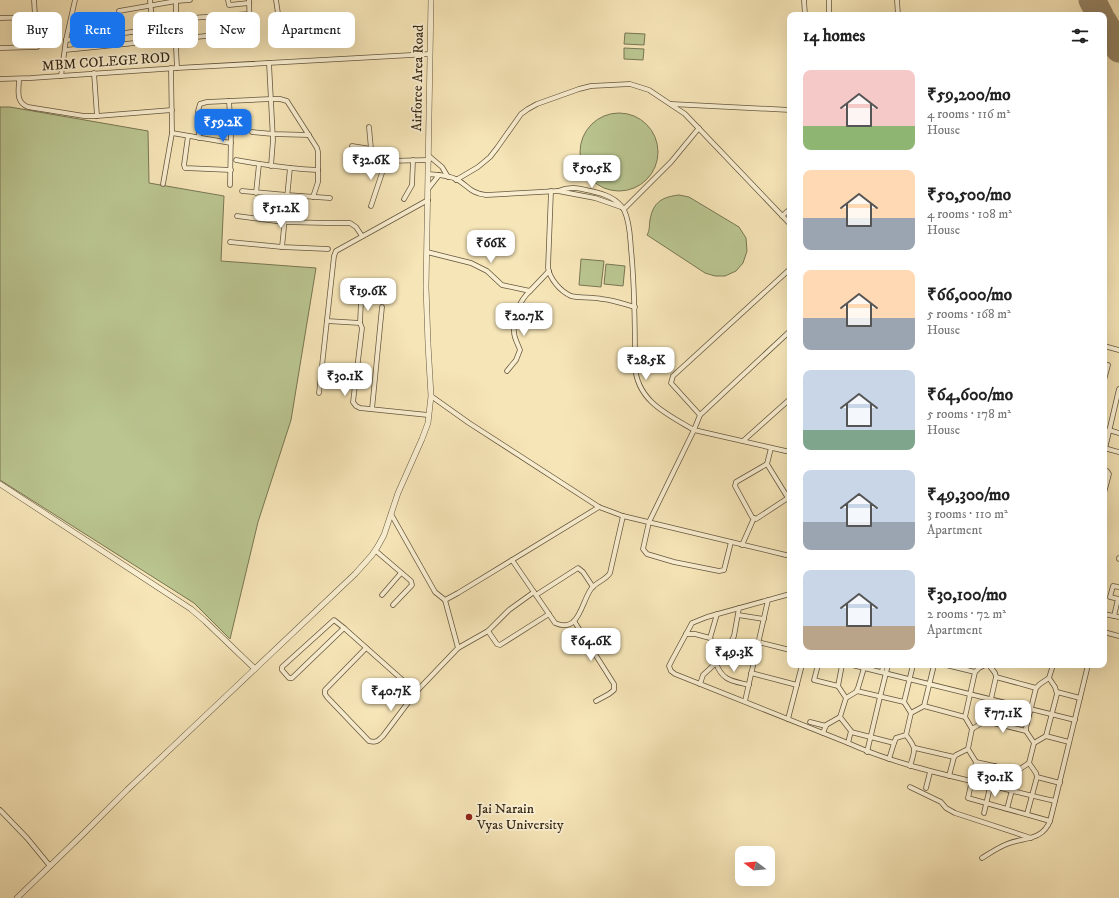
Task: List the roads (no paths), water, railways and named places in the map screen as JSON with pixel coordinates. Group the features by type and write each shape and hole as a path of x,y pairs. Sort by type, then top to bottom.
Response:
{"street":[{"path":"34,0 35,12"},
{"path":"61,76 64,50 75,0"},
{"path":"150,0 152,12"},
{"path":"119,10 190,0"},
{"path":"228,0 229,5 249,2"},
{"path":"276,0 278,12"},
{"name":"Airforce Area Road","path":"17,898 127,790 355,574 376,551 384,535 398,493 428,423 431,396 427,302 427,252 431,0"},
{"path":"804,0 805,12"},
{"path":"829,0 829,12"},
{"path":"897,0 898,12"},
{"path":"176,1 176,12"},
{"path":"0,18 12,18"},
{"path":"66,40 133,32"},
{"path":"64,50 133,43"},
{"path":"0,48 12,48"},
{"path":"176,48 177,68"},
{"name":"MBM COLEGE ROD","path":"0,79 430,54"},
{"path":"269,63 273,134 271,166"},
{"path":"163,184 172,132 171,68"},
{"path":"94,73 97,116"},
{"path":"19,78 19,100 22,105 28,107 84,116 172,110"},
{"path":"456,180 478,167 490,157 521,114 528,108 591,86 630,84 649,90 685,114 787,221"},
{"path":"199,138 198,111 200,104 207,102 271,98 287,101 318,152 318,182 313,197"},
{"path":"229,101 231,142 230,185"},
{"path":"670,104 787,110"},
{"path":"369,127 371,149 377,156 386,161 428,158 442,167 448,177"},
{"path":"622,208 670,162 699,128"},
{"path":"172,132 199,138 231,142"},
{"path":"252,132 309,135"},
{"path":"188,136 184,165 186,168 231,170"},
{"path":"352,146 371,149"},
{"path":"236,160 271,166 318,170"},
{"path":"404,199 412,184 413,160"},
{"path":"371,206 386,161"},
{"path":"256,193 260,164"},
{"path":"282,247 290,168"},
{"path":"428,174 448,177 456,180 474,193 486,195 558,191 571,188 596,192 612,198 622,208 627,218 630,230 635,307 635,375 642,392 663,412 694,430 787,451"},
{"path":"428,190 440,175"},
{"path":"242,191 330,198"},
{"path":"551,191 549,272 556,284 563,291 572,296 604,299 635,307"},
{"path":"319,393 334,256 336,251 428,200"},
{"path":"782,216 787,212"},
{"path":"237,216 284,222 350,223 356,227 362,236"},
{"path":"230,242 282,247 328,249"},
{"path":"427,252 471,263 487,272 502,285 530,291"},
{"path":"507,371 516,360 520,350 514,334 515,317 526,294 549,272"},
{"path":"700,415 671,383 673,376 787,273"},
{"path":"361,300 360,323 362,328 353,402 360,408 428,415"},
{"path":"372,409 382,307"},
{"path":"327,321 360,323"},
{"path":"731,542 724,570 719,572 674,562 647,554 642,549 649,522 700,415 787,334"},
{"path":"1107,347 1119,350"},
{"path":"1107,438 1117,407 1119,389"},
{"path":"431,396 469,423 600,507 623,516 787,555"},
{"path":"743,441 787,402"},
{"path":"1109,430 1119,433"},
{"path":"754,518 735,486 736,482 767,464 771,448"},
{"path":"1107,450 1119,452"},
{"path":"767,464 787,495"},
{"path":"0,484 191,609 255,669"},
{"path":"754,518 756,519 787,499"},
{"path":"445,600 600,507"},
{"path":"391,514 435,592 445,600 458,648"},
{"path":"512,560 555,623 565,626 574,621 579,615 590,590 610,574 623,516"},
{"path":"742,545 754,518"},
{"path":"376,551 411,581 412,585 393,605"},
{"path":"366,648 325,690 325,694 369,741 374,742 378,741 416,692 458,648 488,630 509,610 578,568 583,572 593,587"},
{"path":"382,594 401,573"},
{"path":"1107,614 1117,616 1119,599 1110,597 1113,586 1119,587"},
{"path":"787,595 700,619 692,623 669,666 671,671 675,674 745,701 867,752 930,772 1055,801"},
{"path":"745,701 768,600"},
{"path":"700,684 704,674 716,663 720,653 731,642 734,636 739,608"},
{"path":"488,630 497,644 500,645 549,614"},
{"path":"710,638 717,614"},
{"path":"738,614 764,620"},
{"path":"344,628 292,678 289,678 282,670 282,667 334,620 344,628 416,692"},
{"path":"574,621 614,684 614,690 596,701"},
{"path":"1107,633 1119,636"},
{"path":"686,634 695,634 710,638 720,653"},
{"path":"731,642 757,648"},
{"path":"758,642 787,649"},
{"path":"716,663 722,676 749,685"},
{"path":"788,719 801,668"},
{"path":"817,668 814,680 838,686"},
{"path":"841,668 838,686 846,698"},
{"path":"823,733 826,726 840,717 846,698 857,691 864,668 1075,720"},
{"path":"867,752 880,697 884,668"},
{"path":"884,673 886,668"},
{"path":"912,668 904,702 911,713 906,735 915,748 954,758"},
{"path":"924,706 933,668"},
{"path":"958,668 975,672"},
{"path":"979,668 975,672 965,716 972,729 968,749 976,762 968,798 1050,821"},
{"path":"972,729 985,721 996,677 991,668"},
{"path":"1026,731 1036,688 1049,678 1052,668"},
{"path":"982,858 1007,844 1031,838 1046,830 1050,821 1060,783 1087,668"},
{"path":"751,674 797,685"},
{"path":"996,677 1036,688"},
{"path":"1006,809 1017,772 1029,764 1034,743 1046,736 1057,692 1049,678"},
{"path":"857,691 904,702"},
{"path":"1057,692 1080,698"},
{"path":"911,713 924,706 965,716"},
{"path":"840,717 851,732 848,743"},
{"path":"985,721 1026,731 1034,743"},
{"path":"810,722 826,726"},
{"path":"851,732 894,743"},
{"path":"889,759 896,738 906,735"},
{"path":"1046,736 1069,742"},
{"path":"910,766 915,748"},
{"path":"949,776 956,755 968,749"},
{"path":"976,762 1017,772"},
{"path":"1027,814 1037,777 1029,764"},
{"path":"984,812 996,766"},
{"path":"926,788 930,772"},
{"path":"1037,777 1060,783"},
{"path":"910,787 941,802 946,808 955,813 1031,838"},
{"path":"0,810 28,838 50,866"}],"place":[{"name":"Jai Narain Vyas University","path":"469,817"}]}
